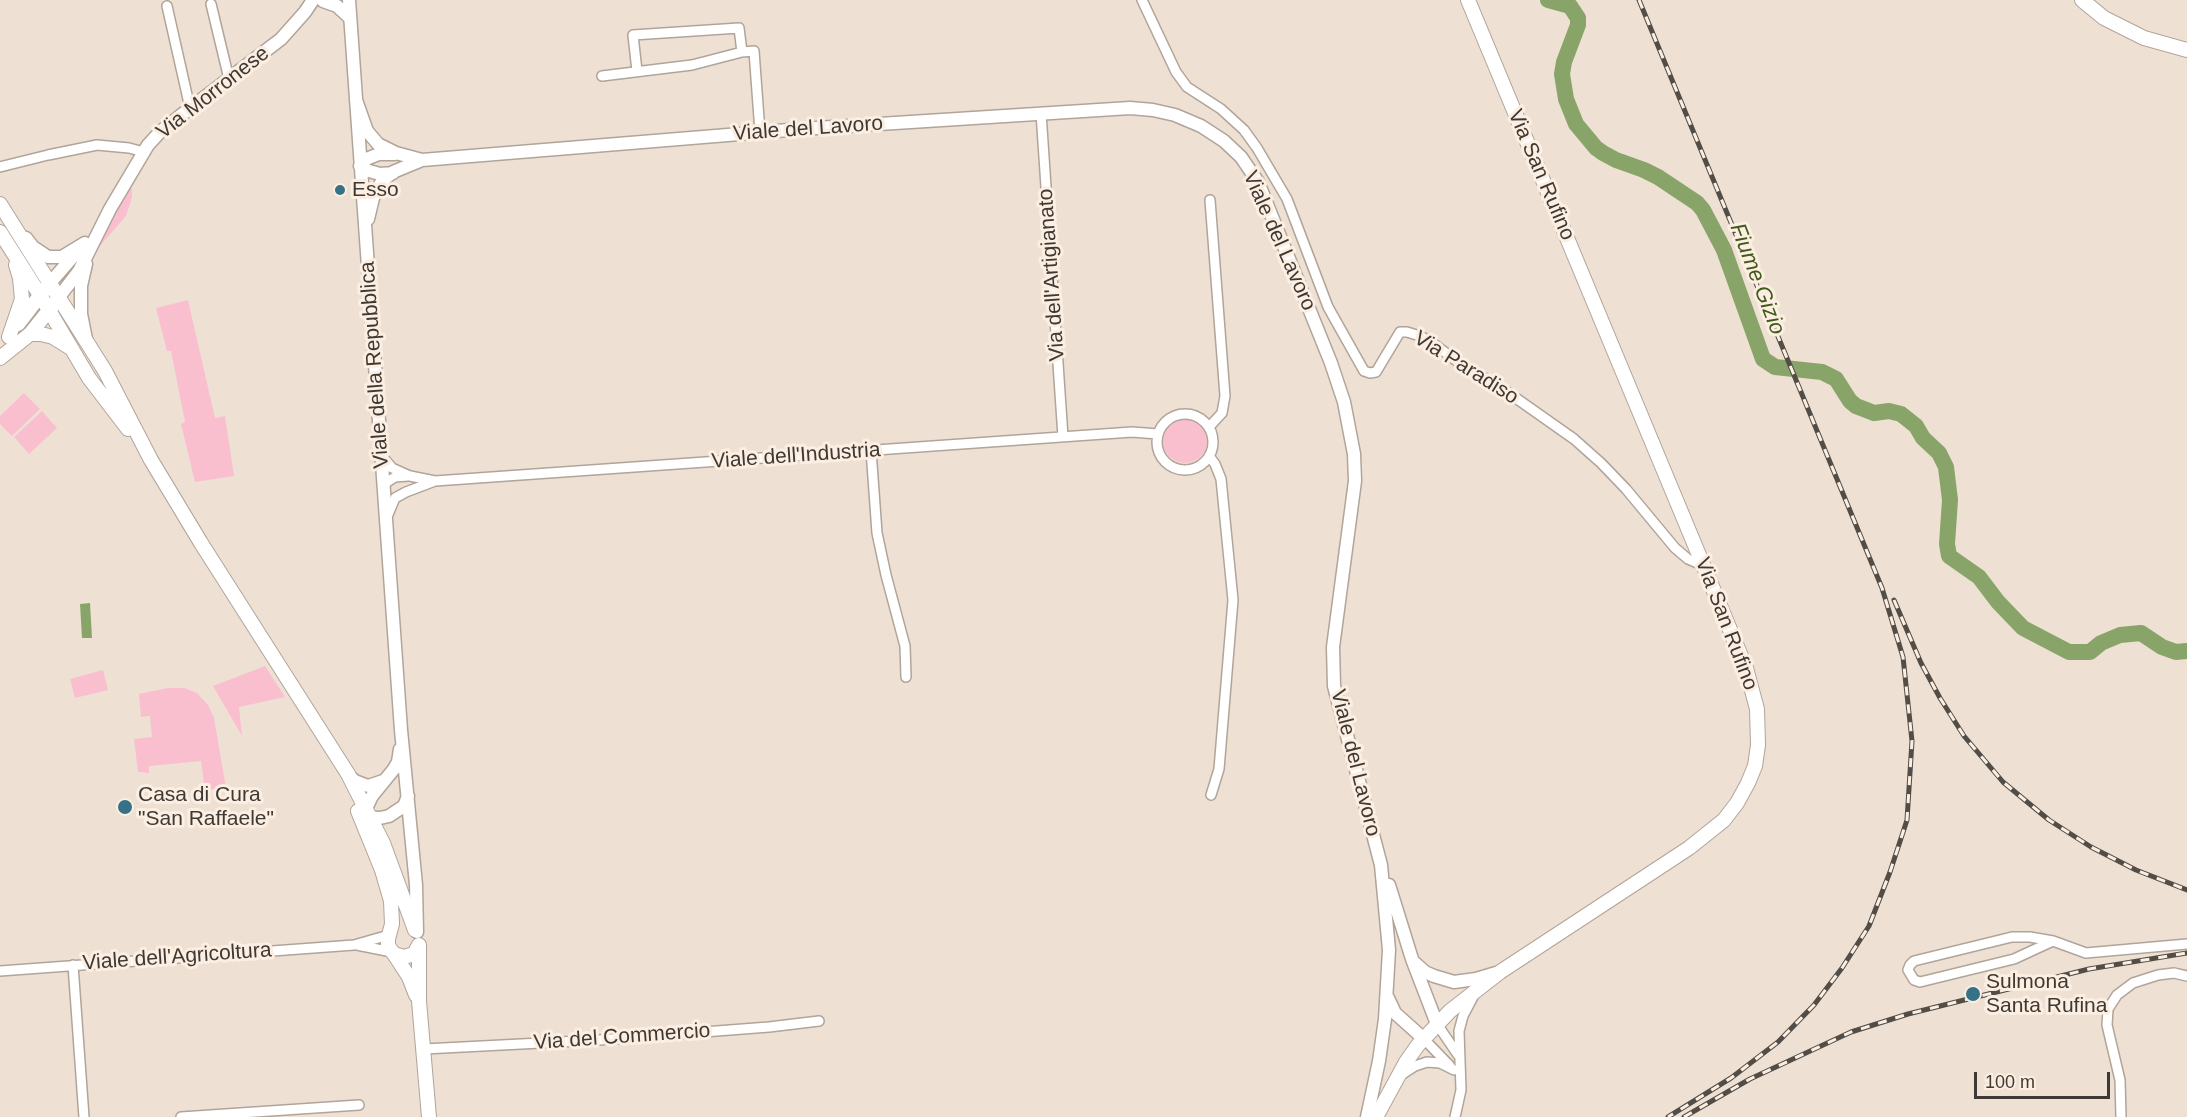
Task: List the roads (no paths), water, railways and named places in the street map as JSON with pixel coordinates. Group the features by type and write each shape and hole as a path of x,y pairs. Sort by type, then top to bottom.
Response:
{"main road":[{"name":"Via San Rufino","path":"1376,1117 1394,1081 1424,1039 1437,1024 1480,987 1709,834 1737,803 1749,783 1755,766 1758,745 1757,709 1746,668 1468,0"},
{"path":"2082,0 2104,18 2144,38 2187,50"},
{"path":"3,209 105,371 151,460 348,774 366,814 417,936 417,950 409,956 399,957 393,953 387,942 393,912 366,814 278,665"},
{"path":"0,232 89,378 151,460"},
{"path":"9,337 22,299 20,278 11,249"},
{"path":"0,351 50,283"},
{"path":"0,358 30,334 59,297"},
{"path":"30,334 53,337 72,350"},
{"path":"389,934 402,925 417,936"},
{"name":"Viale della Repubblica","path":"417,936 419,1001 429,1117"},
{"name":"Viale della Repubblica","path":"393,953 409,977 419,1001"}],"street":[{"name":"Via Morronese","path":"50,283 87,246 144,152 160,132 281,39 305,12 321,0 337,6 350,18"},
{"name":"Viale della Repubblica","path":"348,0 400,730 416,885 417,936"},
{"name":"Via Paradiso","path":"1142,0 1176,72 1187,87 1221,109 1244,130 1257,148 1287,200 1328,307 1364,371 1376,372 1400,332 1407,332 1427,340 1503,389 1574,439 1626,489 1675,549 1704,566"},
{"path":"211,4 229,79"},
{"path":"167,6 190,108"},
{"path":"637,71 633,35 739,28 742,52"},
{"path":"602,76 692,65 754,51 760,132"},
{"path":"356,100 367,130 378,144 396,153 422,160"},
{"name":"Viale del Lavoro","path":"422,160 760,132 1130,108 1175,114 1201,126 1224,141 1241,157 1258,182 1331,363 1349,428 1355,482 1335,622 1334,686 1381,865 1388,932 1387,993 1379,1062 1367,1117"},
{"name":"Via dell'Artigianato","path":"1041,113 1063,437"},
{"path":"0,157 4,166 48,154 97,145 144,152"},
{"path":"1241,157 1257,148"},
{"path":"396,153 379,154 366,159 360,166 380,174 393,172 422,160"},
{"path":"366,231 373,198 382,181 393,172"},
{"path":"1209,427 1222,413 1225,396 1210,200"},
{"name":"Via Morronese","path":"3,209 33,247 48,257 62,257 87,246"},
{"name":"Via Morronese","path":"59,297 79,271 87,246"},
{"name":"Via Morronese","path":"86,340 81,314 81,286 87,246"},
{"path":"1181,414 1194,415 1209,427 1212,445 1205,461 1193,468 1180,469 1163,459 1157,441 1158,434 1169,418 1181,414"},
{"name":"Viale dell'Industria","path":"382,456 392,468 410,476 435,481 1132,432 1158,434"},
{"path":"871,450 877,533 905,646 906,677"},
{"path":"1209,456 1221,479 1233,600 1219,769 1211,795"},
{"name":"Viale dell'Industria","path":"384,484 395,477 410,476"},
{"name":"Viale dell'Industria","path":"406,492 435,481"},
{"path":"384,484 395,490 406,492"},
{"path":"386,519 395,498 406,492"},
{"name":"Viale della Repubblica","path":"366,814 377,789 398,762 400,730"},
{"path":"348,774 355,781 368,786 387,779"},
{"path":"366,814 380,818 389,816 404,806 408,796"},
{"name":"Viale del Lavoro","path":"1381,865 1388,880 1412,959 1437,1024"},
{"name":"Viale dell'Agricoltura","path":"0,970 354,945 389,934"},
{"path":"2053,941 2013,959 1920,981 1914,981 1908,970 1914,961 1999,939 2021,937 2053,941 2086,953 2187,944"},
{"name":"Viale dell'Agricoltura","path":"354,945 393,953"},
{"path":"1412,959 1425,972 1454,982 1500,972"},
{"path":"73,965 84,1117"},
{"path":"2121,1117 2120,1080 2107,1025 2108,1009 2117,995 2133,983 2158,975 2174,973 2187,976"},
{"path":"1457,1067 1461,1023 1471,999 1480,987"},
{"path":"1387,993 1395,1013 1457,1067"},
{"name":"Via del Commercio","path":"424,1049 599,1040 819,1021"},
{"path":"1437,1024 1455,1049 1461,1082 1455,1117"},
{"path":"1394,1081 1409,1069 1427,1062 1457,1067"},
{"path":"181,1117 359,1106"}],"waterway":[{"name":"Fiume Gizio","path":"1548,0 1570,6 1578,18 1578,25 1564,62 1562,74 1566,99 1576,124 1603,153 1658,177 1697,203 1703,210 1724,250 1763,359 1775,367 1822,372 1836,379 1850,401 1856,406 1874,413 1889,411 1901,414 1916,426 1923,438 1939,453 1946,467 1950,500 1947,544 1949,556 1979,577 1998,602 2023,628 2069,652 2090,652 2101,643 2120,635 2141,633 2162,647 2176,652 2187,651"}],"railway":[{"path":"1639,0 1882,588 1903,657 1912,741 1907,820 1869,926 1842,968 1814,1005 1778,1042 1731,1078 1668,1117"},
{"path":"1894,600 1921,663 1940,698 1964,736 2003,782 2049,820 2091,847 2136,870 2187,890"},
{"path":"1684,1117 1750,1079 1851,1032 1908,1014 2089,969 2187,953"}],"place":[{"name":"Esso","path":"340,190"},
{"name":"Casa di Cura \"San Raffaele\"","path":"125,807"},
{"name":"Sulmona Santa Rufina","path":"1973,994"}]}
